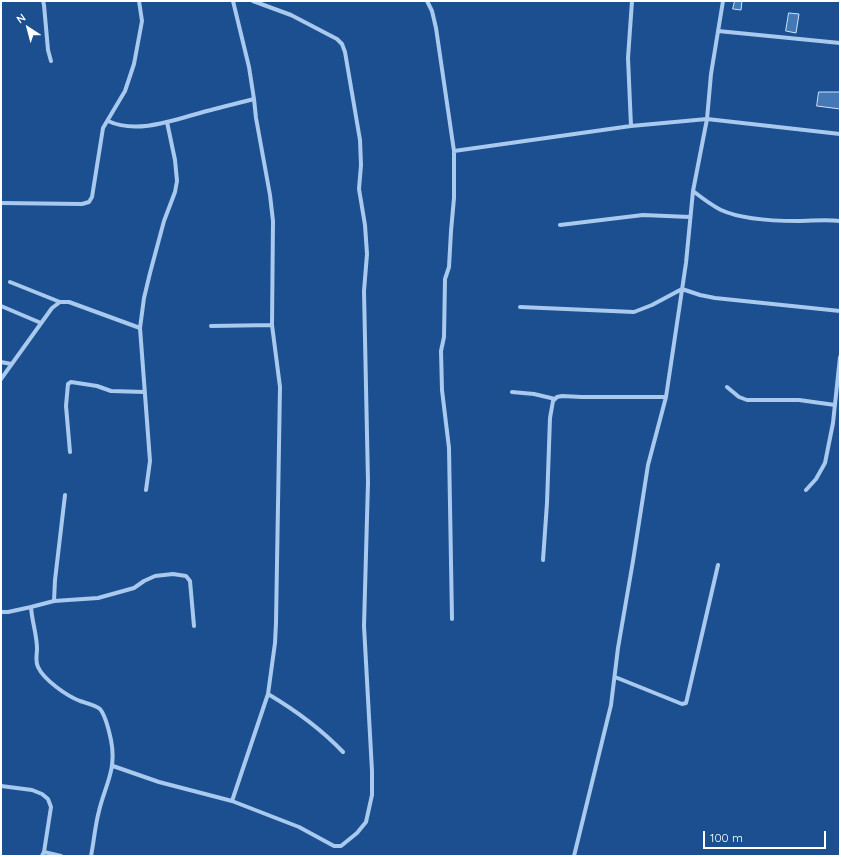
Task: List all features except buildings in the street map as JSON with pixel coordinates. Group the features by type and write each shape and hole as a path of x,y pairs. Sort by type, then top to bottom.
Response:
{"street":[{"path":"43,1 48,50 51,61"},
{"path":"1,203 82,204 89,202 92,197 103,128 125,91 134,64 142,21 139,1"},
{"path":"232,801 268,694 275,643 280,387 272,325 273,221 270,195 256,118 249,67 233,1"},
{"path":"113,766 159,782 232,801 299,827 334,846 342,846 357,833 366,822 372,795 364,626 364,584 368,515 364,290 367,254 365,225 359,189 361,165 360,140 345,52 342,44 337,39 291,15 253,1"},
{"path":"427,1 432,11 436,28 454,151 454,198 449,267 445,279 444,337 441,351 442,390 449,448 452,618"},
{"path":"631,126 628,58 632,1"},
{"path":"574,856 611,705 618,648 648,465 666,397 689,242 693,191 707,119 711,74 723,1"},
{"path":"718,31 840,42"},
{"path":"108,121 113,123 141,126 167,122 254,99"},
{"path":"454,151 631,126 707,119 840,134"},
{"path":"146,490 150,461 140,328 144,298 150,273 164,221 175,192 177,181 175,160 167,122"},
{"path":"693,191 708,203 736,215 767,220 840,221"},
{"path":"560,225 643,215 690,217"},
{"path":"10,282 60,302 69,302 140,328"},
{"path":"520,307 634,312 652,305 682,289 715,298 840,311"},
{"path":"1,379 52,308 60,302"},
{"path":"1,306 41,323"},
{"path":"211,326 272,325"},
{"path":"806,490 816,479 825,464 833,423 840,357"},
{"path":"1,362 11,364"},
{"path":"70,452 66,406 68,384 71,382 97,386 111,391 145,392"},
{"path":"727,387 739,397 747,400 799,400 835,405"},
{"path":"512,392 534,394 555,399"},
{"path":"543,560 550,418 553,401 557,397 562,396 629,398 666,397"},
{"path":"54,601 65,494"},
{"path":"615,677 668,699 682,704 686,703 718,565"},
{"path":"1,612 30,608 54,601 98,598 134,588 155,576 173,574 186,576 190,581 194,626"},
{"path":"30,608 31,617 35,628 37,650 36,657 38,667 51,682 66,693 99,709 104,716 111,741 113,766 99,811 91,856"},
{"path":"268,694 302,716 332,740 343,752"},
{"path":"1,786 32,790 42,794 48,799 51,808 43,854 61,856"}]}
